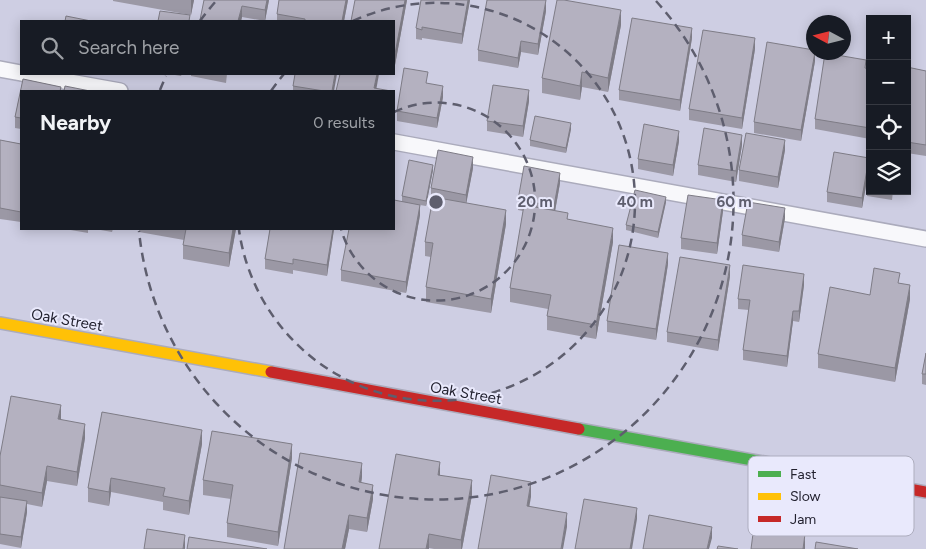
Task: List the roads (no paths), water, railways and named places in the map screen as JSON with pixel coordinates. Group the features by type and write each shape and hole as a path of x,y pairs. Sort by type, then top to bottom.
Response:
{"street":[{"name":"Oak Street","path":"0,322 748,459"}],"lane":[{"path":"0,69 20,72"},
{"path":"34,75 115,90"},
{"path":"395,142 926,239"}]}
